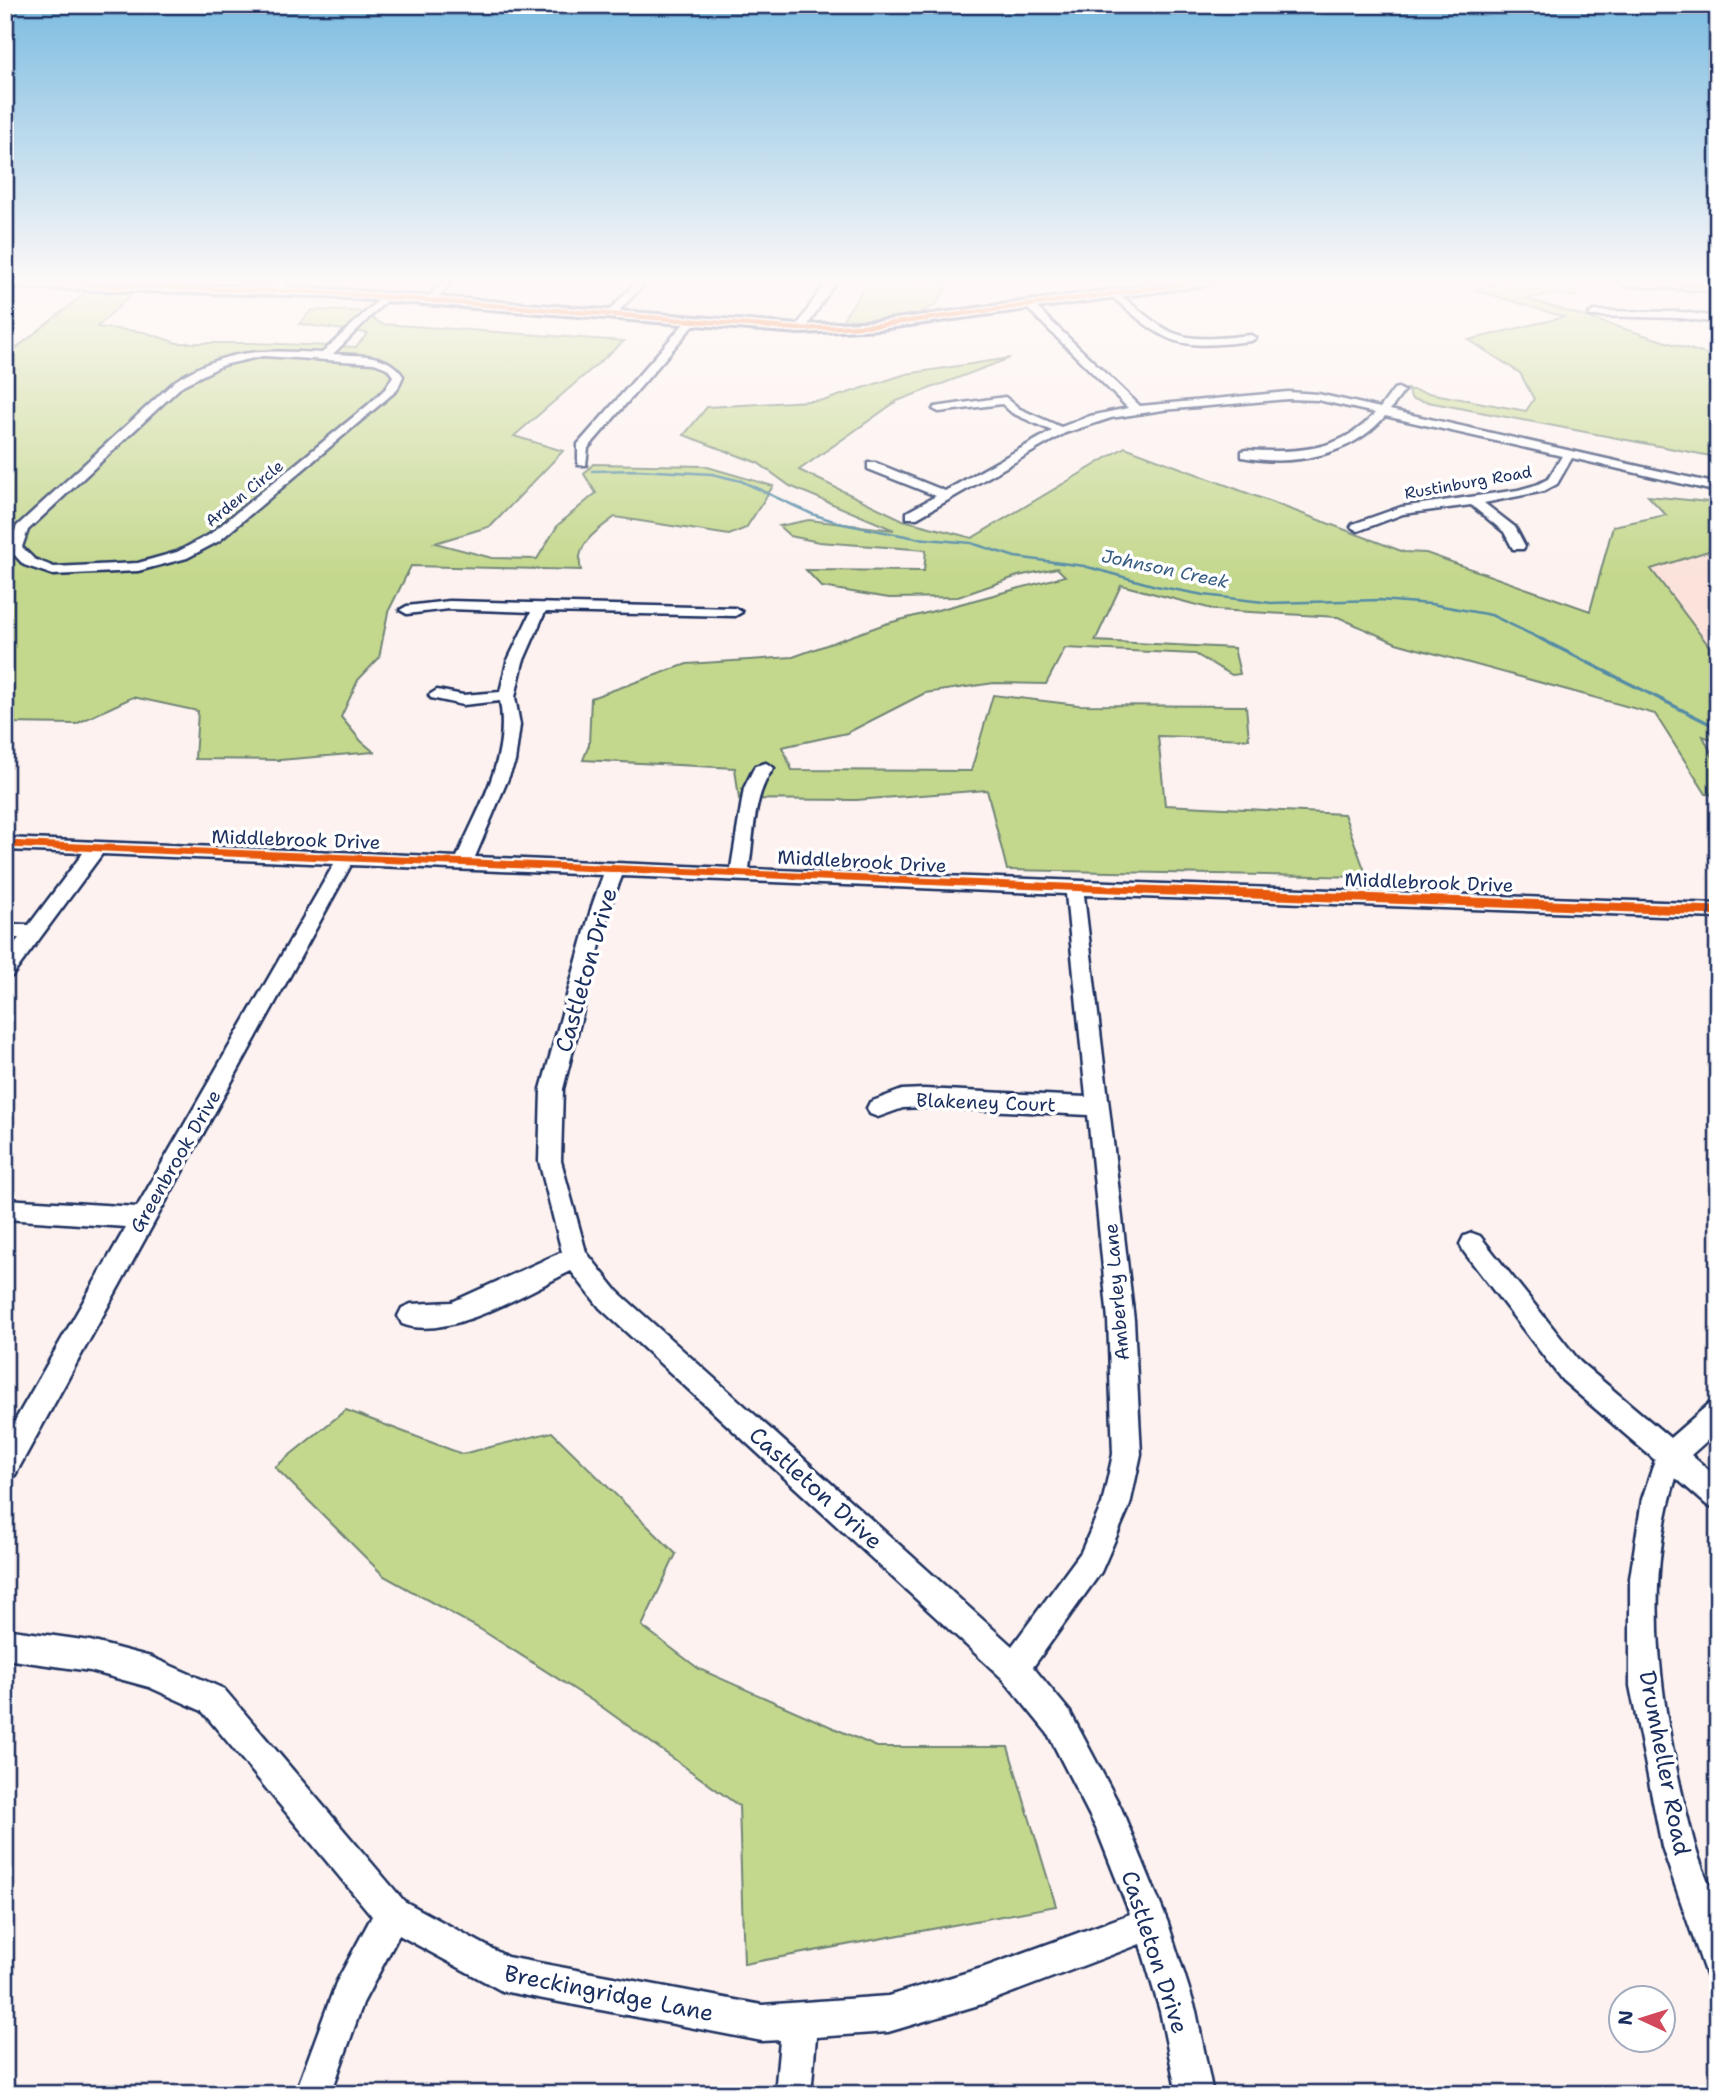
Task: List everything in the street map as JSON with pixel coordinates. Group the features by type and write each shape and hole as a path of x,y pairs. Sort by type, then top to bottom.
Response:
{"street":[{"name":"Arden Circle","path":"185,379 22,529 15,548 29,562 54,570 138,567 182,555 214,538 372,407 391,390 397,379"},
{"path":"582,462 582,447 641,379"},
{"path":"1105,379 1137,410"},
{"path":"1246,454 1268,456 1340,445 1365,430 1398,391"},
{"path":"912,515 1061,430 1084,420 1137,410 1295,395 1381,411 1718,488"},
{"path":"939,409 1005,400 1016,411 1061,430"},
{"name":"Rustinburg Road","path":"1358,527 1402,511 1540,488 1553,481 1569,454"},
{"path":"872,466 946,496"},
{"path":"1474,501 1510,530 1518,546"},
{"path":"407,610 449,605 735,612"},
{"path":"463,863 507,762 512,724 507,696 515,662 540,608"},
{"path":"437,695 463,699 507,696"},
{"path":"739,873 753,788 761,769 766,768"},
{"name":"Middlebrook Drive","path":"5,844 917,882 1718,911"},
{"path":"5,971 96,849"},
{"name":"Greenbrook Drive","path":"5,1465 346,858"},
{"name":"Castleton Drive","path":"615,869 601,906 552,1089 550,1161 575,1258 609,1300 1014,1668 1059,1723 1109,1820 1151,1923 1178,2011 1195,2094"},
{"name":"Amberley Lane","path":"1014,1668 1091,1562 1116,1505 1127,1454 1121,1320 1074,886"},
{"path":"5,931 35,932"},
{"name":"Blakeney Court","path":"878,1108 902,1099 925,1098 1097,1107"},
{"path":"5,1209 142,1218"},
{"path":"1472,1244 1571,1371 1718,1496"},
{"path":"411,1316 454,1314 575,1258"},
{"path":"1670,1456 1718,1413"},
{"name":"Drumheller Road","path":"1670,1456 1656,1499 1644,1578 1645,1686 1679,1847 1718,1963"},
{"name":"Breckingridge Lane","path":"5,1644 90,1656 139,1668 213,1700 393,1913 502,1975 762,2023 888,2014 982,1986 1151,1923"},
{"path":"313,2094 348,1995 393,1913"},
{"path":"793,2094 800,2020"}],"shaded area":[{"path":"1718,548 1718,658 1651,569"}],"green space":[{"path":"5,379 580,379 514,436 563,451 491,526 435,543 492,558 537,559 558,525 596,493 584,474 593,464 704,466 773,486 746,528 729,535 615,517 588,539 581,553 581,570 411,566 388,612 379,658 358,680 341,717 374,752 280,760 195,759 198,711 133,697 76,724 5,723 5,436 10,432 5,432"},
{"path":"891,379 955,379 897,401 799,470 903,520 972,538 1125,447 1404,552 1426,553 1590,611 1613,526 1666,515 1648,496 1718,503 1718,548 1651,569 1718,658 1718,742 1703,736 1718,768 1718,795 1706,794 1655,714 1396,643 1338,617 1216,610 1121,585 1095,641 1234,648 1240,674 1232,675 1195,654 1065,648 1046,684 994,683 925,693 847,733 782,747 792,770 971,771 993,695 1078,705 1246,706 1249,739 1158,736 1165,805 1344,814 1367,877 1007,870 987,790 856,800 739,799 735,768 583,760 589,745 591,698 687,664 793,657 885,624 1065,576 1057,568 1018,576 958,597 889,598 822,587 806,570 924,571 926,550 819,542 790,536 779,526 809,520 894,530 790,486 758,463 684,435 707,407 826,400"},
{"path":"1523,379 1718,379 1718,430 1711,456 1412,399 1407,389 1526,411 1534,399"},
{"path":"346,1410 462,1454 552,1432 676,1554 642,1626 699,1669 877,1747 1008,1747 1056,1906 744,1964 739,1806 602,1707 480,1629 384,1576 275,1467"}],"waterway":[{"name":"Johnson Creek","path":"592,471 639,470 712,474 741,481 812,514 843,524 916,538 971,543 1015,557 1084,566 1156,586 1204,595 1271,603 1379,600 1431,604 1491,615 1544,641"},
{"name":"Johnson Creek","path":"1544,641 1718,728"}],"cycle path":[{"path":"5,844 917,882 1718,911"}]}
